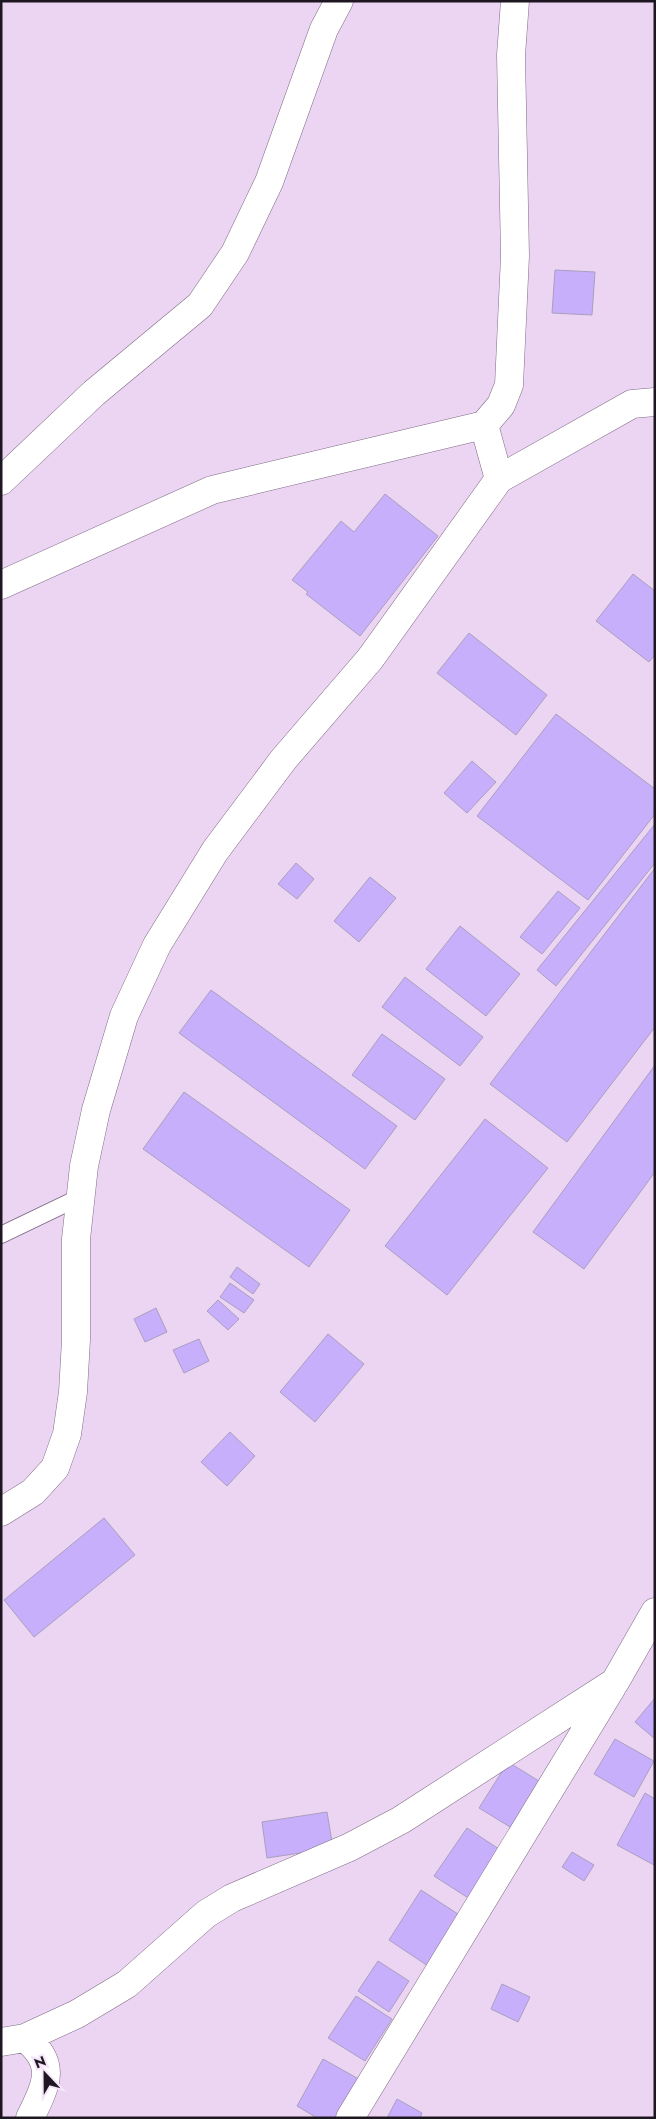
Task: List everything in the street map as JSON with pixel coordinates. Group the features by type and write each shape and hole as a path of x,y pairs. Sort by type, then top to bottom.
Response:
{"street":[{"path":"1,481 94,393 200,305 235,253 269,182 324,29 339,1"},
{"path":"1,584 212,490 484,425 501,404 508,385 515,256 511,55 515,1"},
{"path":"1,1512 34,1492 55,1468 67,1434 76,1340 76,1239 80,1197 96,1110 124,1016 157,945 215,851 283,760 370,659 499,479 644,403 655,388"},
{"path":"484,425 499,479"},
{"path":"350,2118 615,1682 655,1612"},
{"path":"13,2040 77,2014 127,1984 193,1924 225,1902 350,1847 401,1820 615,1682"},
{"path":"13,2040 40,2049 46,2062 42,2092 30,2118"}],"lane":[{"path":"1,1234 80,1197"}],"building":[{"path":"555,270 595,272 592,315 552,313"},
{"path":"385,494 438,536 360,636 306,594 308,592 292,580 341,521 354,532"},
{"path":"633,574 655,591 655,655 649,662 596,621"},
{"path":"469,633 547,695 516,735 437,673"},
{"path":"556,714 655,789 655,814 588,900 477,816"},
{"path":"472,761 496,782 467,813 444,793"},
{"path":"655,824 655,863 556,986 537,970"},
{"path":"296,863 314,879 297,899 278,884"},
{"path":"655,868 655,1027 567,1142 490,1084"},
{"path":"370,877 396,898 359,942 334,921"},
{"path":"558,891 580,908 542,954 520,937"},
{"path":"460,926 520,974 486,1016 426,969"},
{"path":"405,977 483,1037 460,1066 382,1007"},
{"path":"211,990 397,1126 365,1169 179,1033"},
{"path":"382,1034 445,1079 415,1120 352,1075"},
{"path":"655,1065 655,1172 584,1269 533,1232"},
{"path":"184,1092 350,1210 309,1267 143,1149"},
{"path":"485,1119 548,1168 447,1295 385,1246"},
{"path":"237,1267 260,1284 253,1294 230,1277"},
{"path":"230,1283 254,1300 244,1313 220,1297"},
{"path":"218,1300 239,1319 228,1330 207,1311"},
{"path":"156,1308 167,1332 145,1342 134,1319"},
{"path":"328,1334 364,1364 315,1422 280,1392"},
{"path":"199,1339 209,1361 184,1373 173,1350"},
{"path":"230,1432 255,1456 227,1486 201,1462"},
{"path":"104,1518 135,1555 34,1637 4,1600"},
{"path":"655,1698 655,1739 635,1722"},
{"path":"615,1739 654,1761 634,1797 594,1774"},
{"path":"508,1762 544,1784 515,1830 479,1808"},
{"path":"645,1793 655,1799 654,1865 617,1845"},
{"path":"327,1812 333,1848 267,1858 262,1822"},
{"path":"467,1828 505,1853 473,1901 434,1876"},
{"path":"572,1852 594,1865 584,1881 562,1867"},
{"path":"421,1890 461,1916 428,1966 389,1940"},
{"path":"378,1961 409,1981 389,2012 358,1991"},
{"path":"502,1984 530,1997 518,2022 491,2009"},
{"path":"356,1996 392,2019 365,2061 328,2038"},
{"path":"323,2059 364,2082 344,2118 317,2118 297,2106"},
{"path":"397,2099 422,2113 420,2118 387,2118"}]}
